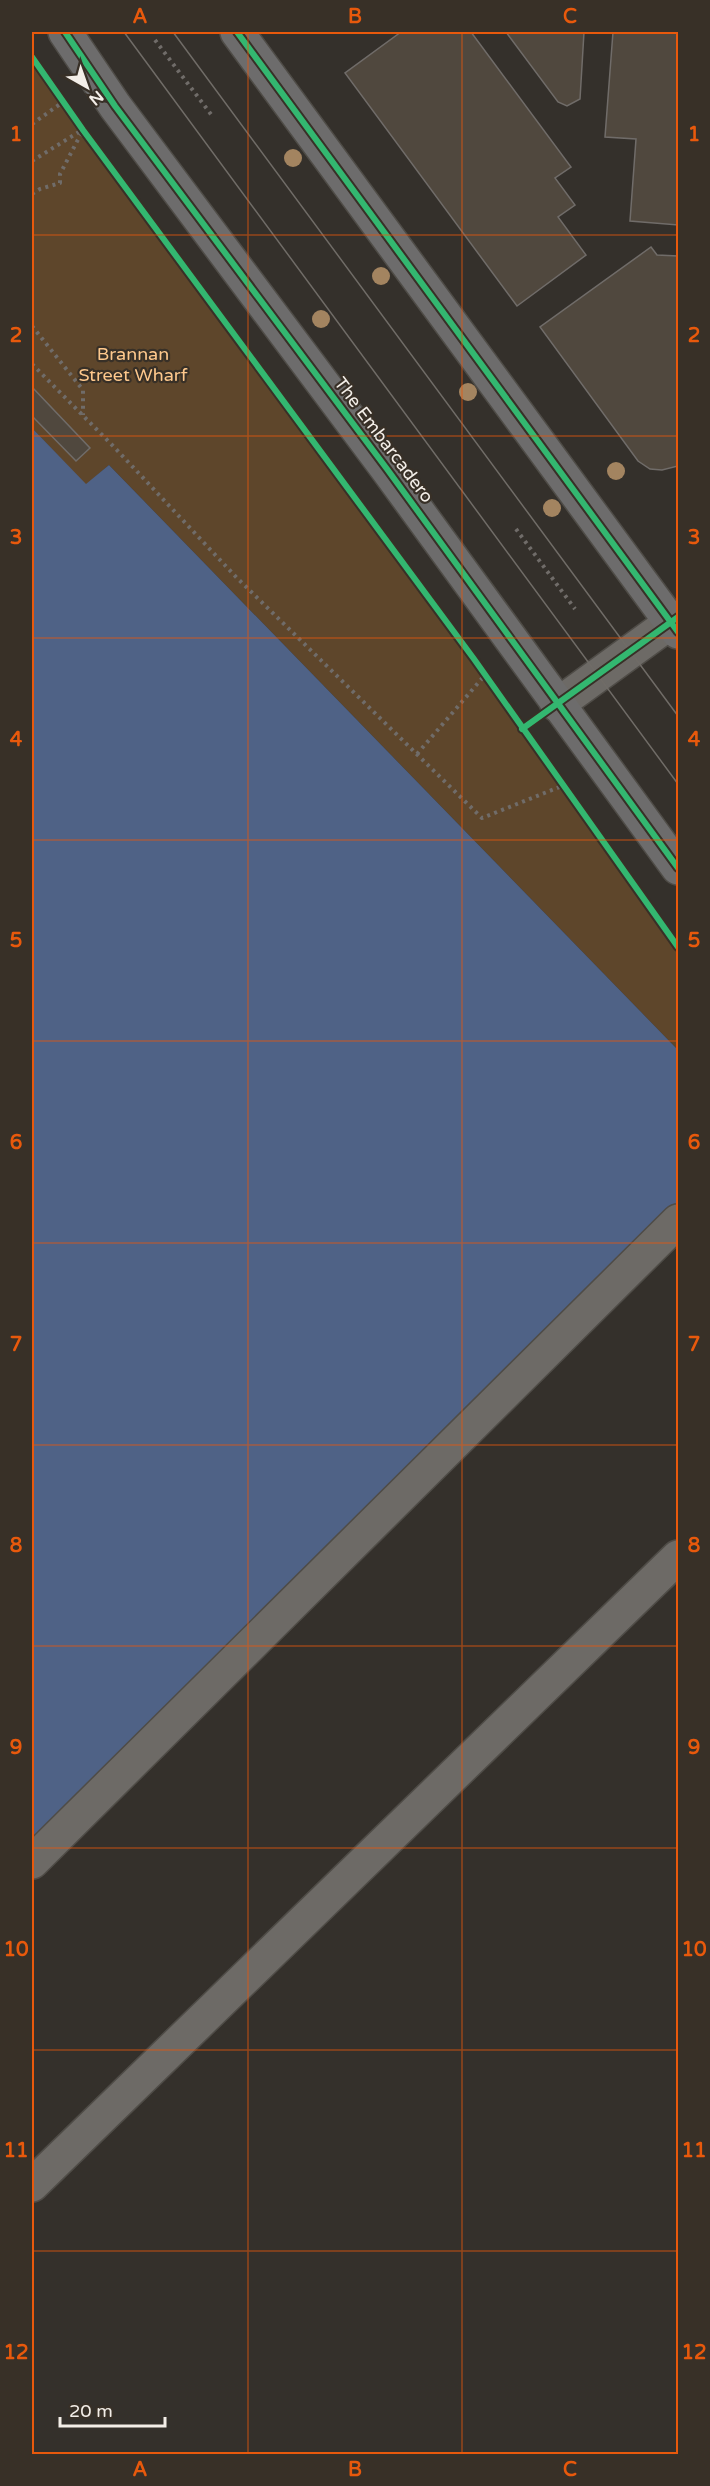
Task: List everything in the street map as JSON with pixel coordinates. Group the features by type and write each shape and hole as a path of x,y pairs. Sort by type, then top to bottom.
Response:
{"main road":[{"name":"The Embarcadero","path":"64,32 94,77 387,468 557,705 678,868"},
{"path":"237,32 676,624"}],"street":[{"path":"557,705 676,624"},
{"path":"32,1862 678,1221"},
{"path":"32,2185 678,1557"}],"path":[{"path":"155,40 213,117"},
{"path":"32,124 63,102"},
{"path":"32,161 82,130 60,174 60,183 32,194"},
{"path":"32,326 83,390 83,415"},
{"path":"32,364 236,577 482,818 562,786"},
{"path":"516,529 575,609"},
{"path":"417,754 485,675"}],"green space":[{"name":"Brannan Street Wharf","path":"32,55 485,675 678,946 678,1050 109,465 86,485 32,428"}],"water":[{"path":"32,428 86,484 109,465 678,1050 678,1202 644,1240 32,1838"}],"building":[{"path":"401,32 471,32 571,167 555,178 575,205 558,217 586,255 517,306 345,73"},
{"path":"506,32 584,32 580,99 567,106 558,102"},
{"path":"613,32 678,32 678,225 630,221 636,139 605,137"},
{"path":"651,247 657,255 678,256 678,466 662,470 650,469 638,461 540,327"},
{"path":"32,387 90,448 76,461 32,416"}],"tram line":[{"path":"124,32 678,784"},
{"path":"173,32 678,716"}],"cycle path":[{"path":"65,32 115,106 387,469 678,868"},
{"path":"237,32 678,632"},
{"path":"32,57 83,130 474,659 678,947"},
{"path":"522,729 678,617"}]}
